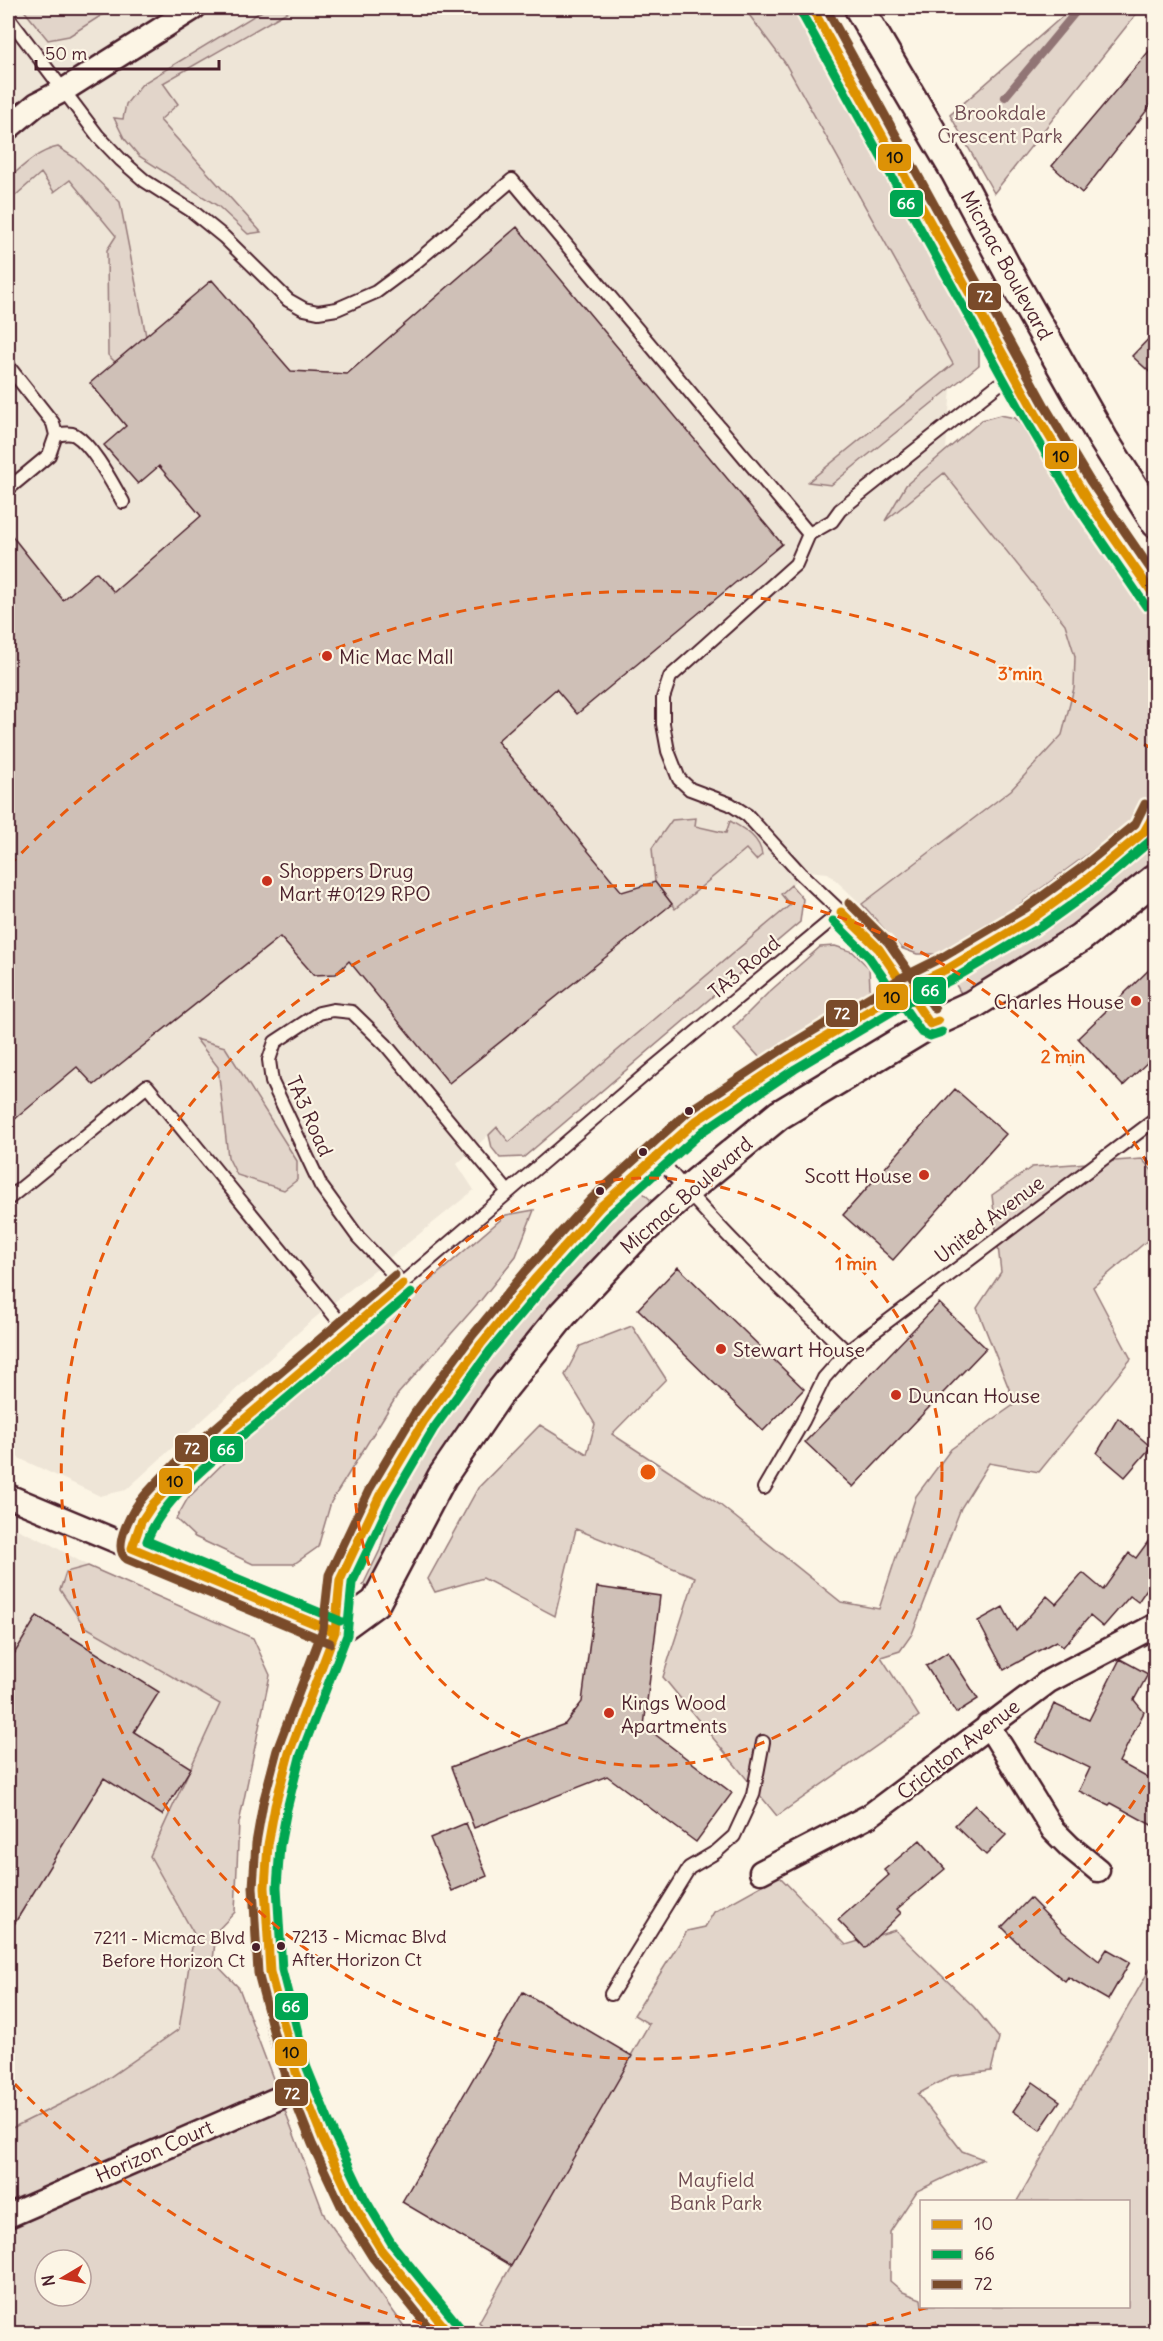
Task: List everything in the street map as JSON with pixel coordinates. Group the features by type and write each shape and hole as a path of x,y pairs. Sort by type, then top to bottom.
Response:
{"street":[{"path":"8,128 37,104 64,90 194,8"},
{"path":"812,8 1070,472 1155,599"},
{"name":"Micmac Boulevard","path":"859,8 956,173 1014,282 1103,439 1155,523"},
{"path":"1136,569 1155,590"},
{"path":"450,2334 382,2251 354,2205 322,2139 302,2088 283,2028 270,1972 266,1931 268,1845 275,1806 289,1753 334,1632 340,1580 380,1495 424,1421 474,1353 534,1280 600,1207 696,1120 789,1059 907,988 949,968 1033,918 1088,879 1152,821"},
{"name":"Micmac Boulevard","path":"334,1632 376,1602 441,1477 514,1373 563,1314 626,1246 686,1191 779,1115 930,1024 972,1005 1080,938 1155,878"},
{"path":"8,1496 334,1632"},
{"name":"Crichton Avenue","path":"761,1872 869,1816 1049,1681 1155,1625"},
{"path":"988,1725 1053,1830 1070,1848 1098,1870"},
{"name":"Horizon Court","path":"8,2216 302,2088"}],"lane":[{"path":"8,17 98,136 145,181 192,211 224,237 288,300 304,309 318,312 337,309 376,292 415,263 512,180 809,534"},
{"path":"8,366 53,423 56,435 49,455 8,489"},
{"path":"930,1024 907,988 855,923 841,912 747,815 730,804 690,789 679,779 668,751 663,724 663,698 670,677 796,564 809,534 832,521 840,510 1013,373"},
{"path":"56,435 67,433 76,436 98,460 123,502"},
{"name":"TA3 Road","path":"132,1548 141,1522 153,1504 192,1464 508,1192 841,912"},
{"name":"TA3 Road","path":"403,1284 358,1237 321,1186 272,1082 269,1060 275,1042 319,1013 333,1010 352,1012 386,1045 508,1192"},
{"path":"8,1199 147,1086 347,1331"},
{"name":"United Avenue","path":"765,1488 824,1378 847,1352 1155,1119"},
{"path":"657,1156 686,1191 761,1270 847,1352"},
{"path":"611,1994 689,1868 716,1852 734,1836 753,1795 763,1742"}],"shaded area":[{"name":"Mic Mac Mall","path":"8,8 744,8 785,63 953,364 944,473 1065,624 1075,656 1074,688 1062,735 1011,790 861,904 828,873 807,871 781,894 790,905 508,1142 496,1128 457,1164 474,1190 311,1321 126,1490 100,1496 8,1453"},
{"path":"8,1525 50,1544 88,1566 66,1572 84,1626 220,1703 150,1856 194,1934 179,2029 97,2086 8,2130"}],"green space":[{"path":"22,8 113,8 69,36 48,40"},
{"path":"267,8 294,8 163,83 178,104 160,120 261,232 248,234 218,206 139,156 124,138 114,118 123,119 126,104 142,84"},
{"path":"744,8 793,8 979,337 979,365 831,485 808,482 953,364 785,63"},
{"name":"Brookdale Crescent Park","path":"1072,8 1141,8 994,193 950,115"},
{"path":"58,147 75,158 120,202 146,336 115,362 108,355 107,250 116,236 70,180 54,192 41,173 8,202 8,179 37,155"},
{"path":"1000,415 1015,418 1029,432 1105,551 1155,622 1155,785 1153,793 1127,825 1008,913 938,954 917,954 901,948 862,904 1011,790 1062,735 1074,688 1075,656 1065,624 944,473 885,521 906,485 982,420"},
{"path":"696,818 695,826 726,833 730,821 755,838 762,855 756,860 746,849 675,909 655,882 652,848 672,820"},
{"path":"1155,836 1155,860 1125,888 1069,930 962,995 953,980"},
{"path":"791,885 803,899 800,922 524,1157 500,1158 492,1148 489,1135 497,1127 509,1142 790,905 781,894"},
{"path":"835,946 853,952 869,968 870,988 861,1001 761,1059 733,1028 820,947"},
{"path":"196,1039 225,1047 297,1161 297,1180 284,1190 237,1175 228,1157 218,1067"},
{"path":"1142,1159 1155,1174 1155,1234 1093,1287 1131,1359 1039,1472 989,1463 961,1508 912,1634 900,1651 881,1657 919,1716 777,1816 663,1677 695,1577 576,1529 555,1616 483,1578 435,1592 428,1579 478,1488 540,1425 587,1454 595,1424 565,1375 580,1346 632,1326 666,1379 612,1434 719,1504 841,1602 879,1609 916,1496 951,1449 1015,1404 977,1308 1001,1272 992,1195 1032,1167"},
{"path":"642,1192 652,1201 541,1322 465,1418 422,1485 370,1588 363,1585 380,1550 394,1503 429,1442 451,1410 501,1341 577,1252"},
{"path":"534,1210 516,1256 481,1300 398,1394 331,1502 318,1547 294,1564 253,1564 195,1537 176,1519 188,1498 261,1426 506,1215"},
{"path":"88,1566 253,1638 270,1675 239,1823 235,1912 216,1932 213,1961 239,1988 325,2217 409,2333 8,2334 8,2130 97,2086 179,2029 194,1934 150,1856 220,1704 84,1626 60,1590 66,1572"},
{"name":"Mayfield Bank Park","path":"779,1876 846,1945 895,1930 974,2007 999,2038 991,2071 951,2076 918,2094 962,2151 983,2159 917,2191 890,2232 890,2281 903,2292 920,2299 920,2308 1130,2308 1130,2200 1018,2200 1155,1960 1155,2333 491,2334 479,2322 649,2024 634,2015 687,1931 705,1927 714,1912"}],"building":[{"path":"1155,44 1155,100 1082,193 1052,166"},
{"name":"Mic Mac Mall","path":"517,227 782,544 577,714 556,689 497,741 622,892 655,882 672,904 449,1083 349,961 336,974 314,975 280,937 94,1085 77,1067 8,1125 8,531 63,600 96,572 114,592 201,516 159,466 138,484 104,445 126,426 90,383 212,280 291,371 347,374"},
{"path":"1155,332 1155,377 1132,356"},
{"name":"Charles House","path":"1155,964 1155,1055 1123,1086 1078,1038"},
{"name":"Scott House","path":"955,1089 1006,1134 893,1260 843,1215"},
{"name":"Stewart House","path":"678,1267 804,1389 763,1431 638,1309"},
{"name":"Duncan House","path":"939,1303 986,1348 853,1487 805,1442"},
{"path":"1118,1418 1151,1447 1125,1477 1097,1453"},
{"path":"1155,1532 1155,1577 1138,1602 1130,1596 1103,1627 1090,1616 1063,1647 1056,1641 1004,1670 978,1621 1003,1607 1016,1631 1047,1596 1056,1604 1083,1573 1103,1590 1129,1553 1136,1558"},
{"name":"Kings Wood Apartments","path":"597,1587 660,1596 644,1726 732,1793 696,1842 607,1776 474,1828 451,1767 565,1724 582,1702"},
{"path":"37,1616 159,1692 134,1732 191,1768 162,1815 104,1778 8,1934 8,1664"},
{"path":"948,1652 978,1699 956,1713 926,1666"},
{"path":"1120,1659 1148,1674 1134,1700 1144,1712 1119,1762 1155,1782 1155,1827 1111,1803 1109,1805 1079,1791 1090,1768 1036,1742 1054,1704 1089,1720"},
{"path":"975,1805 1006,1835 986,1855 955,1825"},
{"path":"466,1823 487,1876 452,1891 430,1838"},
{"path":"920,1840 945,1869 897,1909 901,1913 865,1948 838,1920 889,1875 884,1870"},
{"path":"1030,1898 1063,1932 1099,1961 1107,1949 1130,1962 1108,2000 1068,1977 1065,1981 1020,1945 1002,1927"},
{"path":"523,1992 632,2056 511,2266 402,2202"},
{"path":"1033,2082 1060,2101 1040,2130 1013,2111"}],"waterway":[{"path":"1005,97 1079,8"}],"transit line":[{"name":"10","path":"812,8 1036,414 1090,504 1156,598"},
{"name":"72","path":"826,8 1046,408 1090,481 1156,577"},
{"name":"66","path":"802,14 1026,420 1080,510 1146,606"},
{"name":"72","path":"434,2334 373,2258 343,2210 312,2144 285,2076 258,1973 253,1887 256,1843 263,1803 277,1750 323,1629 329,1575 369,1490 414,1414 472,1336 525,1272 592,1198 689,1111 783,1049 901,978 943,957 1026,908 1080,869 1135,824 1145,804"},
{"name":"10","path":"450,2334 382,2251 354,2205 323,2139 296,2072 270,1972 265,1887 268,1845 275,1806 289,1753 335,1632 340,1580 380,1495 424,1421 481,1344 534,1280 600,1207 696,1121 789,1059 907,988 949,968 1033,918 1087,879 1144,832 1156,811"},
{"name":"66","path":"459,2326 392,2244 365,2199 334,2134 307,2068 282,1970 277,1887 280,1846 300,1757 347,1635 352,1583 391,1501 434,1428 490,1351 608,1216 703,1131 795,1069 1039,928 1095,888 1156,836"},
{"name":"72","path":"849,903 888,942 935,1009"},
{"name":"10","path":"841,912 879,949 930,1024 938,1021"},
{"name":"66","path":"833,921 869,957 921,1032 930,1036 942,1032"},
{"name":"72","path":"330,1643 127,1559 122,1553 122,1537 140,1501 169,1470 395,1275"},
{"name":"10","path":"335,1632 132,1548 141,1522 153,1504 192,1464 403,1284"},
{"name":"66","path":"340,1621 147,1541 168,1505 201,1471 411,1293"}],"place":[{"name":"Mic Mac Mall","path":"327,656"},
{"name":"Shoppers Drug Mart #0129 RPO","path":"267,881"},
{"name":"Charles House","path":"1136,1001"},
{"name":"Scott House","path":"924,1175"},
{"name":"Stewart House","path":"721,1349"},
{"name":"Duncan House","path":"896,1395"},
{"name":"Kings Wood Apartments","path":"609,1713"},
{"name":"7213 - Micmac Blvd After Horizon Ct","path":"281,1946"},
{"name":"7211 - Micmac Blvd Before Horizon Ct","path":"256,1947"}]}
